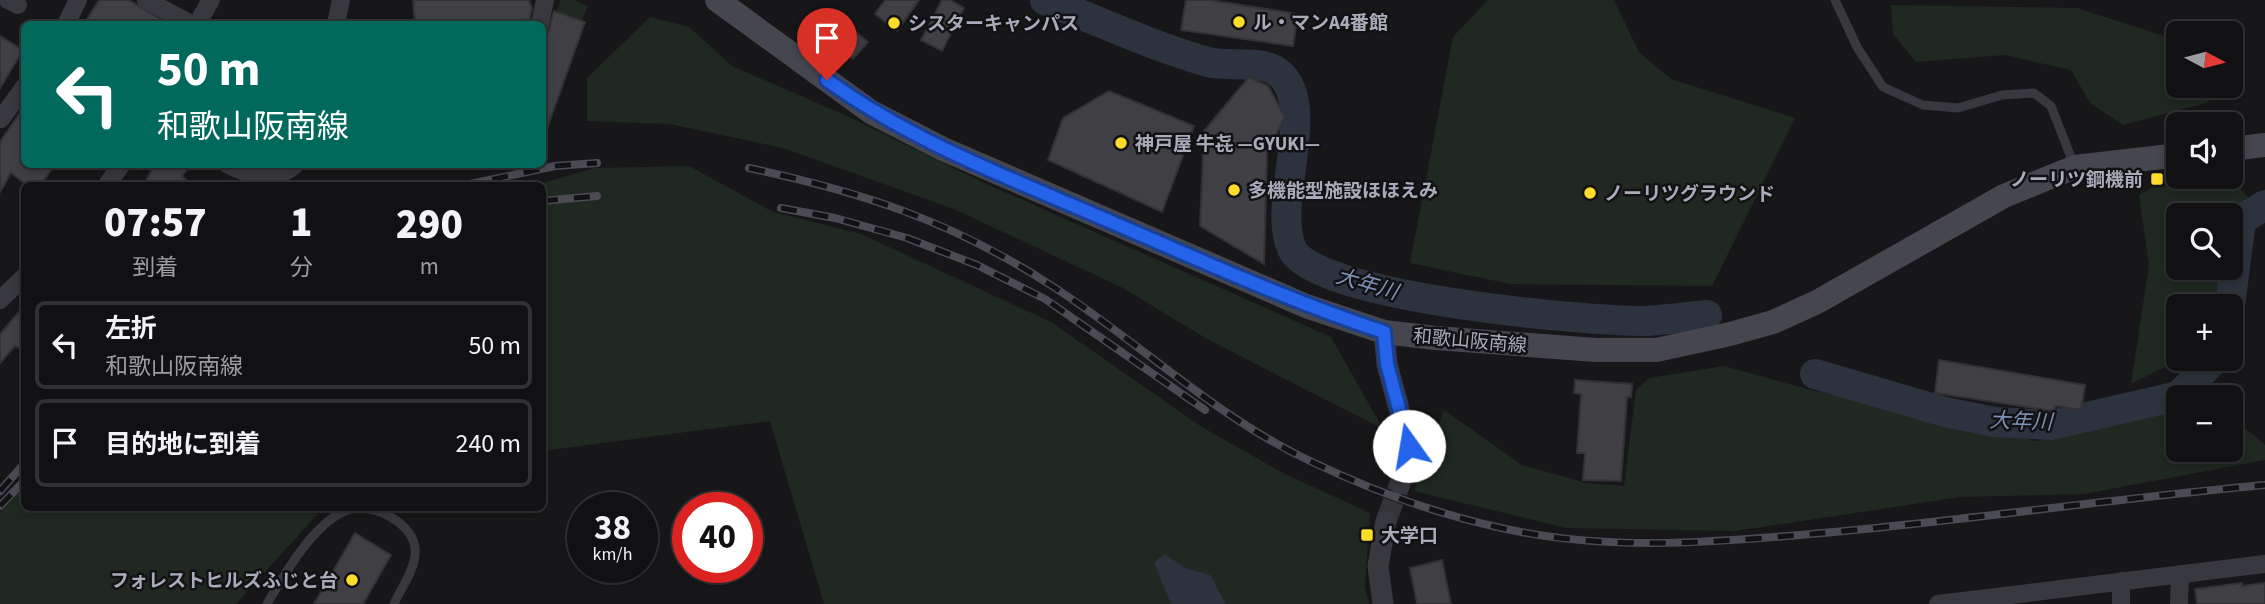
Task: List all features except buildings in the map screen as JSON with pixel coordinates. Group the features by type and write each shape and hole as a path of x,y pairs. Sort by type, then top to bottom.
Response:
{"main road":[{"name":"和歌山阪南線","path":"717,0 871,111 943,149 1306,306 1384,332 1583,349 1656,350 1730,334 1773,321 1817,302 2004,196 2075,167 2166,156"},
{"path":"2243,148 2265,145"}],"street":[{"path":"68,21 78,0"},
{"path":"146,0 185,21"},
{"path":"199,21 211,0"},
{"path":"338,21 341,0"},
{"path":"541,21 545,0"},
{"path":"1,119 21,91"},
{"path":"237,168 254,175 281,175 291,168"},
{"path":"0,300 21,280"},
{"path":"1384,332 1387,364 1409,446 1400,484"},
{"path":"1383,604 1378,566 1386,522"},
{"path":"1938,604 2265,564"},
{"path":"2179,604 2180,574"},
{"path":"2121,581 2121,604"}],"lane":[{"path":"1835,0 1857,47 1883,87 1923,105 1958,108 2002,95 2034,93 2051,106 2075,167"},
{"path":"267,604 286,571 316,534 344,511"},
{"path":"378,511 396,522 415,543 416,557 394,604"}],"shaded area":[{"path":"561,0 575,0 588,6 581,23 555,14"},
{"name":"ノーリツグラウンド","path":"1488,0 1614,0 1639,52 1671,79 1795,118 1712,286 1510,284 1410,263 1453,37"},
{"path":"1891,5 2077,8 2164,36 2166,98 2206,98 2209,102 2123,125 2090,103 2071,70 2005,55 1916,62 1893,34"},
{"path":"650,17 689,27 732,66 845,115 982,182 1331,337 1383,429 1207,339 1123,288 954,209 783,148 670,124 587,121 587,78"},
{"path":"689,166 773,212 861,234 1051,322 1202,427 1283,473 1370,513 1365,586 1369,604 824,604 770,421 546,451 546,182 595,168"},
{"path":"2166,179 2166,189 2240,189 2250,199 2250,258 2243,294 2166,294 2166,366 2131,384 2149,265 2139,195"},
{"path":"1724,366 1807,389 2036,441 2166,408 2166,462 2243,462 2243,426 2265,445 2265,460 2084,494 1960,497 1736,531 1566,528 1414,491 1444,410 1522,465 1587,483 1624,486 1636,390 1649,378"},
{"path":"21,490 21,511 320,511 236,604 0,604 0,512"},
{"path":"1165,554 1185,568 1210,575 1226,604 1171,604 1154,562"}],"waterway":[{"name":"大年川","path":"1045,0 1187,56 1216,64 1264,66 1280,74 1291,89 1295,109 1287,230 1292,249 1311,266 1349,281 1398,293 1514,311 1644,321 1707,315"},
{"name":"大年川","path":"2232,294 2241,220 2265,205"},
{"name":"大年川","path":"1815,374 1945,412 1995,422 2052,425 2178,396 2203,371"}],"tunnel":[{"path":"1386,521 1400,484"}],"railway":[{"path":"546,168 597,163"},
{"path":"480,182 546,168"},
{"path":"749,168 830,187 905,211 977,243 1013,262 1082,306 1208,400 1275,443 1385,493 1463,519 1516,531 1630,543 1746,539 1877,528 2265,485"},
{"path":"546,201 597,196"},
{"path":"781,208 835,218 907,238 977,265 1045,299 1205,410"},
{"path":"0,491 21,467"},
{"path":"0,506 21,484"}],"place":[{"name":"ル・マンA4番館","path":"1239,22"},
{"name":"シスターキャンパス","path":"894,23"},
{"name":"神戸屋 牛㐂 ―GYUKI―","path":"1121,143"},
{"name":"ノーリツ鋼機前","path":"2157,179"},
{"name":"多機能型施設ほほえみ","path":"1234,190"},
{"name":"ノーリツグラウンド","path":"1590,193"},
{"name":"大学口","path":"1367,535"},
{"name":"フォレストヒルズふじと台","path":"352,580"}],"route":[{"path":"827,80 871,111 943,149 1306,306 1384,332 1387,364 1409,446"}]}
